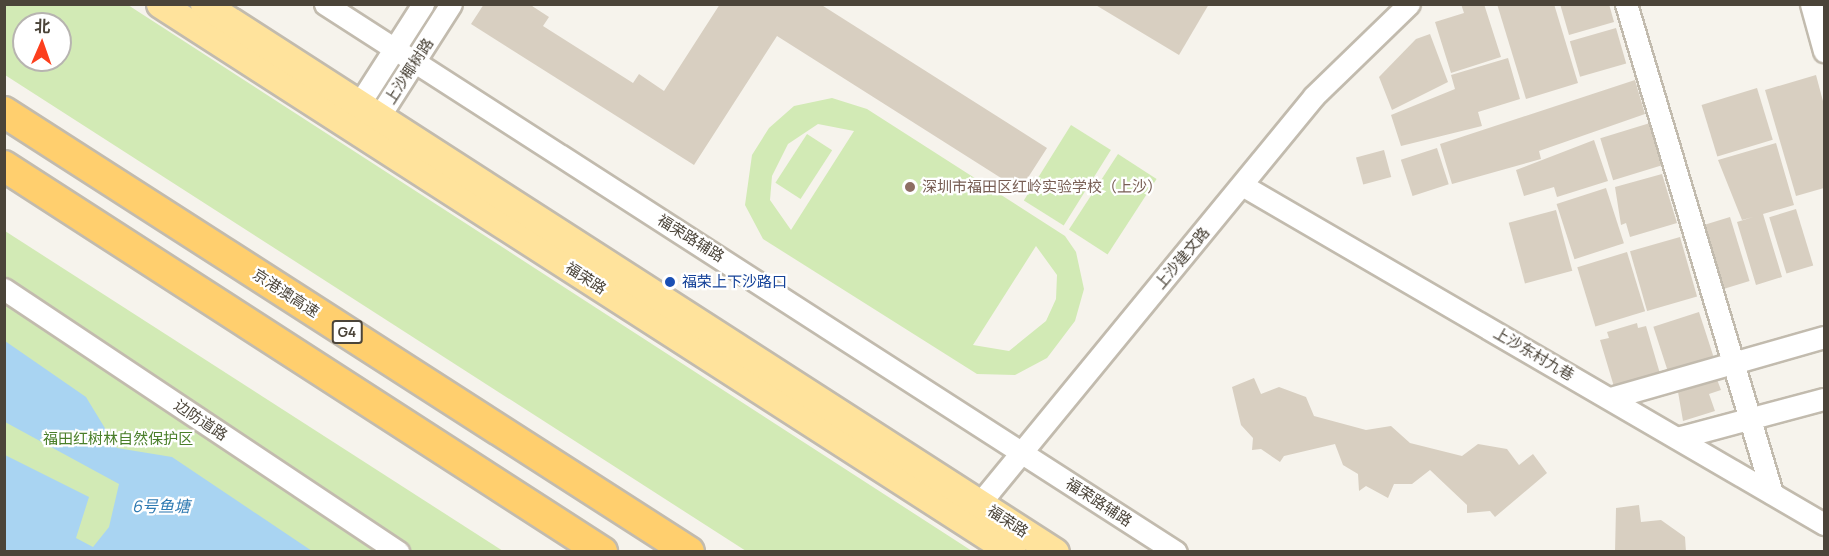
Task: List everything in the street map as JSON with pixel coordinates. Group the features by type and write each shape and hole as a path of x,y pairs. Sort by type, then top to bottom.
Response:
{"highway":[{"name":"京港澳高速","path":"4,112 689,552"},
{"path":"4,166 602,552"}],"main road":[{"name":"福荣路","path":"160,4 363,121 972,512 1055,552"},
{"name":"福荣路","path":"204,4 363,121"},
{"name":"福荣路","path":"972,512 1012,552"}],"street":[{"name":"福荣路辅路","path":"325,4 1176,552"},
{"name":"上沙椰树路","path":"363,121 394,50 423,4"},
{"name":"上沙椰树路","path":"363,121 414,63 451,4"},
{"name":"上沙建文路","path":"972,512 1348,58 1409,4"},
{"path":"1626,4 1772,493"},
{"path":"1811,4 1824,51"},
{"name":"上沙东村九巷","path":"1242,185 1824,524"},
{"name":"边防道路","path":"4,289 398,552"},
{"path":"1610,398 1824,337"},
{"path":"1677,438 1824,399"}],"green space":[{"path":"4,5 128,5 972,551 746,551 5,75"},
{"path":"832,98 867,109 1065,236 1076,252 1084,289 1075,321 1047,358 1015,375 977,374 763,239 745,205 752,155 769,128 794,106","holes":["818,124 854,131 791,230 770,200 772,176 788,144","1036,246 1057,275 1056,299 1046,321 1009,351 973,345"]},
{"path":"1071,125 1111,150 1064,225 1024,200"},
{"path":"807,134 832,150 801,199 775,183"},
{"path":"1118,154 1157,179 1108,255 1069,229"},
{"name":"福田红树林自然保护区","path":"5,231 503,551 5,551"}],"water":[{"name":"6号鱼塘","path":"5,341 86,397 117,448 172,457 312,551 5,551 5,455 89,497 76,538 93,547 109,527 119,484 5,422"}],"building":[{"path":"484,4 529,4 549,17 543,26 633,83 639,74 664,91 720,4 820,4 1047,148 1020,190 777,36 694,165 471,24"},
{"path":"1094,4 1209,4 1179,55"},
{"path":"1461,4 1484,4 1501,57 1451,73 1435,22 1464,13"},
{"path":"1497,4 1554,4 1578,83 1526,99"},
{"path":"1560,4 1609,4 1614,22 1569,35"},
{"path":"1616,28 1626,64 1580,77 1570,41"},
{"path":"1430,34 1448,82 1392,110 1379,77 1416,39"},
{"path":"1508,58 1520,99 1478,112 1482,126 1401,146 1391,115 1455,89 1451,75"},
{"path":"1816,75 1824,105 1824,188 1796,196 1765,90"},
{"path":"1635,80 1645,114 1539,151 1541,159 1452,184 1440,144"},
{"path":"1757,88 1773,140 1717,157 1702,105"},
{"path":"1650,123 1663,165 1613,180 1600,138"},
{"path":"1594,140 1608,181 1557,197 1554,187 1524,196 1516,170"},
{"path":"1776,143 1794,205 1763,214 1782,277 1756,285 1737,222 1753,217 1742,220 1718,160"},
{"path":"1437,148 1449,184 1413,196 1401,160"},
{"path":"1384,150 1391,177 1363,185 1356,158"},
{"path":"1662,174 1677,223 1630,237 1626,223 1621,225 1615,187"},
{"path":"1606,188 1624,243 1574,259 1557,204"},
{"path":"1796,209 1813,265 1786,274 1769,217"},
{"path":"1556,210 1572,271 1525,284 1509,223"},
{"path":"1730,217 1750,281 1722,290 1702,225"},
{"path":"1680,237 1697,297 1647,311 1630,251"},
{"path":"1627,252 1645,311 1595,326 1577,267"},
{"path":"1699,312 1716,365 1671,380 1653,327"},
{"path":"1637,323 1638,328 1646,326 1661,377 1615,390 1600,340 1609,338 1607,332"},
{"path":"1715,374 1721,390 1709,394 1715,411 1683,421 1677,386"},
{"path":"1254,378 1261,394 1279,387 1306,397 1314,416 1366,430 1391,426 1410,443 1462,456 1478,444 1507,449 1519,465 1533,454 1547,473 1495,517 1490,511 1467,513 1467,505 1430,470 1412,484 1394,484 1388,498 1366,486 1359,491 1358,474 1343,465 1335,444 1284,456 1280,462 1261,449 1252,450 1253,438 1241,425 1232,387"},
{"path":"1639,505 1641,522 1661,520 1685,537 1686,552 1615,552 1616,508"}],"place":[{"name":"深圳市福田区红岭实验学校（上沙）","path":"910,187"},
{"name":"福荣上下沙路口","path":"670,282"}]}
